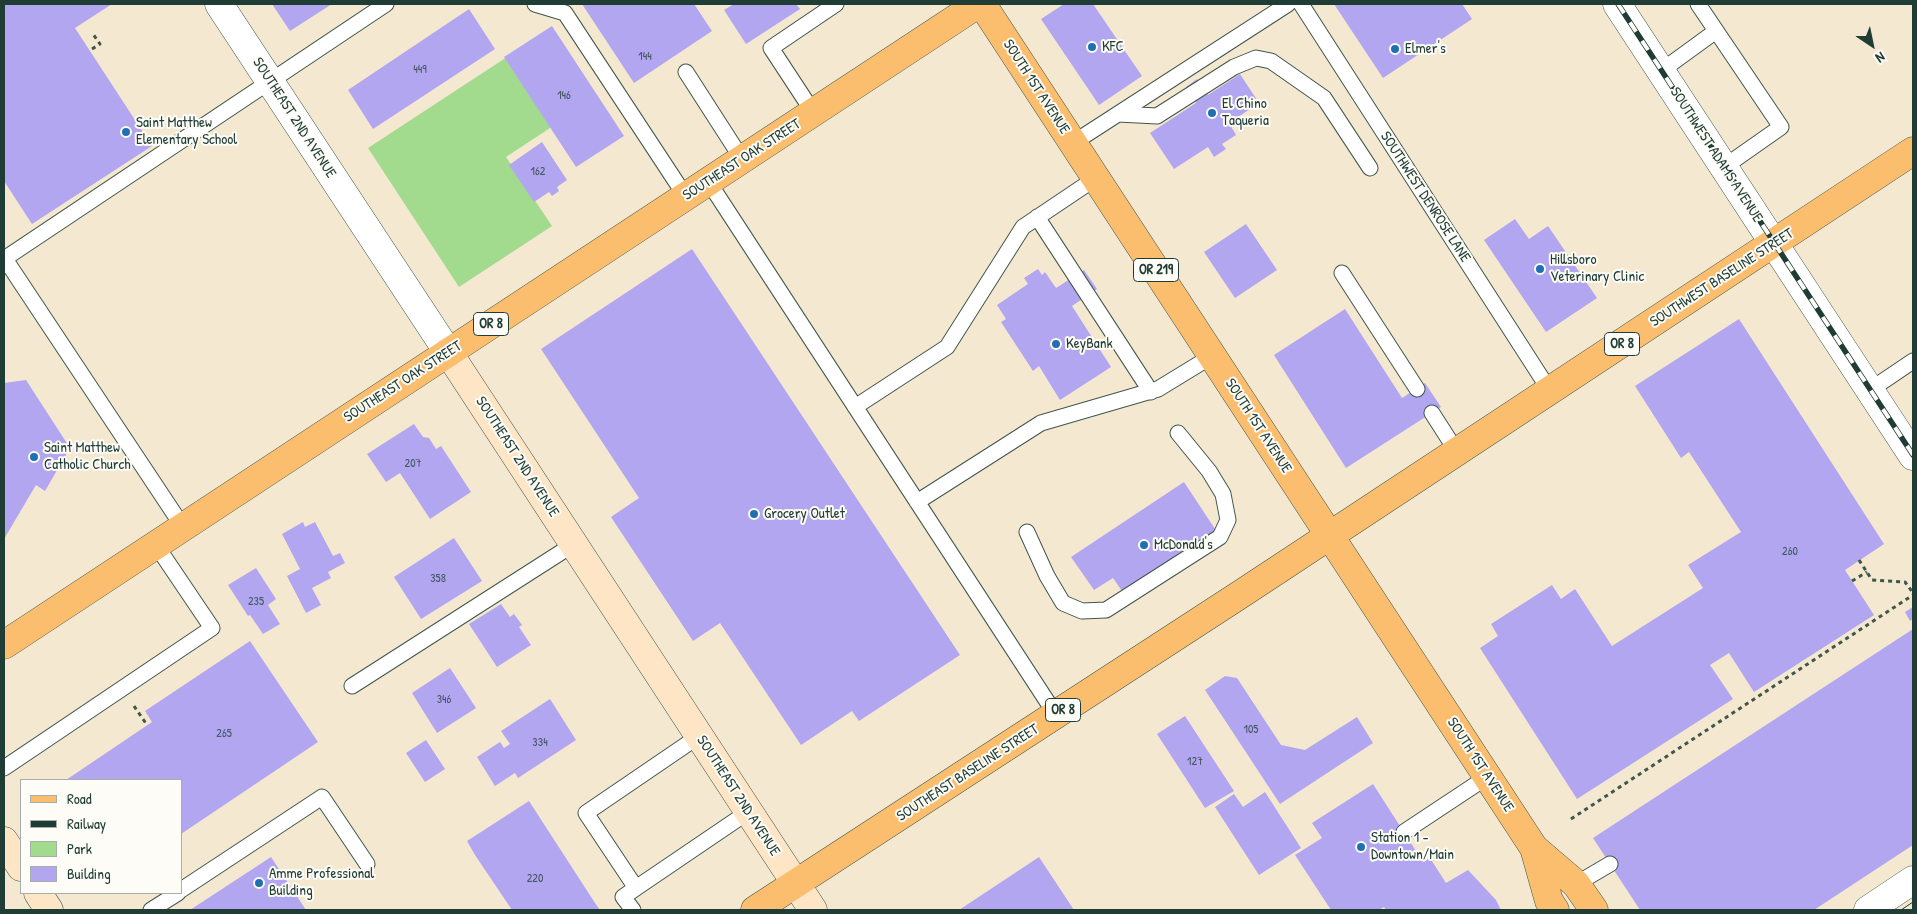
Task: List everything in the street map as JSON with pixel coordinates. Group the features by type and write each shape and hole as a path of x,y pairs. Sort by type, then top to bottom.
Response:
{"main road":[{"name":"SOUTHEAST OAK STREET","path":"4,645 980,4"},
{"name":"SOUTH 1ST AVENUE","path":"980,4 1534,848 1576,884 1594,910"},
{"name":"SOUTHWEST BASELINE STREET","path":"1330,535 1775,244 1913,151"},
{"name":"SOUTHEAST BASELINE STREET","path":"755,910 1330,535"},
{"name":"SOUTH 1ST AVENUE","path":"1534,848 1549,901 1555,910"}],"street":[{"name":"SOUTHEAST 2ND AVENUE","path":"219,4 813,910"},
{"name":"SOUTHWEST ADAMS AVENUE","path":"1617,4 1913,456"},
{"path":"4,841 20,865"},
{"path":"1868,910 1913,880"},
{"path":"39,894 49,910"}],"lane":[{"path":"183,527 4,259 182,142 269,80 386,4"},
{"path":"535,4 565,13 686,196"},
{"path":"813,112 771,48 836,4"},
{"path":"1073,143 1288,4"},
{"name":"SOUTHWEST DENROSE LANE","path":"1301,4 1550,391"},
{"path":"1698,4 1781,127 1724,168"},
{"path":"1662,71 1716,31"},
{"path":"1118,114 1157,116 1234,68 1256,58 1271,61 1324,98 1370,168"},
{"path":"686,72 742,159"},
{"path":"854,407 947,347 1023,227 1096,178"},
{"path":"708,182 1056,715"},
{"path":"1037,217 1151,392"},
{"path":"1342,272 1417,389"},
{"path":"917,502 1041,423 1151,392 1212,356"},
{"path":"1870,390 1913,361"},
{"path":"1432,412 1457,452"},
{"path":"1026,532 1062,603 1082,610 1106,610 1220,537 1228,520 1223,494 1209,471 1178,433"},
{"path":"352,686 574,544"},
{"path":"4,768 212,628 156,545"},
{"path":"636,888 586,813 699,736"},
{"path":"1404,832 1487,777"},
{"path":"182,889 322,797 367,864"},
{"path":"633,910 623,897 748,812"},
{"path":"1576,884 1610,864"},
{"path":"151,910 176,894"}],"path":[{"path":"92,49 100,44 93,34"},
{"path":"1571,819 1913,594 1905,582 1872,580 1860,560"},
{"path":"1852,581 1866,572"},
{"path":"132,702 147,725"}],"green space":[{"path":"507,57 553,126 506,157 552,226 459,287 368,148"}],"building":[{"path":"4,4 112,4 75,28 152,146 32,224 4,181"},
{"path":"272,4 332,4 290,31"},
{"path":"582,4 694,4 712,31 634,83"},
{"path":"734,4 796,4 800,9 746,44 724,10"},
{"name":"KFC","path":"1064,4 1093,4 1142,76 1099,105 1041,19"},
{"name":"Elmer's","path":"1334,4 1462,4 1472,19 1383,78"},
{"path":"469,9 495,49 373,129 348,90"},
{"path":"552,26 624,136 576,167 504,57"},
{"name":"El Chino Taqueria","path":"1240,74 1259,103 1229,123 1236,135 1222,144 1226,149 1214,157 1208,147 1174,169 1150,133 1196,103 1186,87 1197,79 1208,95"},
{"path":"542,142 567,180 557,187 559,191 552,196 549,192 534,202 509,165"},
{"name":"Hillsboro Veterinary Clinic","path":"1515,219 1529,239 1548,226 1597,298 1546,332 1484,240"},
{"path":"1246,224 1277,270 1235,298 1204,252"},
{"path":"692,249 960,655 859,721 852,711 801,745 720,623 693,641 611,517 639,498 541,349"},
{"name":"KeyBank","path":"1038,269 1042,275 1045,272 1056,288 1084,270 1097,289 1072,306 1111,367 1060,400 1039,366 1033,371 1001,322 1006,319 997,305 1028,284 1024,278"},
{"path":"1345,309 1402,398 1425,383 1441,407 1346,468 1274,355"},
{"path":"1739,319 1884,544 1845,570 1874,615 1754,692 1729,653 1710,665 1733,699 1577,799 1480,648 1498,636 1491,624 1552,585 1561,599 1575,589 1612,646 1703,588 1688,565 1741,532 1689,452 1681,458 1635,386"},
{"name":"Saint Matthew Catholic Church","path":"26,380 70,448 45,491 36,485 4,539 4,383"},
{"path":"414,424 423,437 429,438 436,449 441,446 471,492 430,519 400,473 386,482 367,454"},
{"name":"McDonald's","path":"1184,482 1217,532 1124,594 1113,578 1094,590 1071,557"},
{"path":"303,522 305,527 315,522 333,556 340,553 345,563 328,572 331,578 312,588 321,605 306,613 287,576 300,569 282,534"},
{"path":"454,538 482,581 421,619 394,577"},
{"path":"256,568 276,599 268,605 280,624 263,634 250,615 248,616 228,585"},
{"path":"501,604 510,617 514,614 522,625 519,627 531,645 497,667 469,624"},
{"path":"1913,607 1913,619 1910,621 1905,612"},
{"path":"1913,629 1913,845 1814,910 1640,910 1593,838"},
{"path":"250,641 318,742 182,833 182,779 67,779 152,722 145,711"},
{"path":"450,668 476,708 437,733 412,693"},
{"path":"1225,676 1237,678 1281,745 1305,750 1357,717 1373,743 1280,804 1205,690"},
{"path":"550,699 576,740 518,778 515,773 495,786 477,757 500,742 504,748 510,744 501,731"},
{"path":"1185,716 1234,791 1205,808 1157,734"},
{"path":"426,740 445,769 425,782 406,753"},
{"name":"Station 1 - Downtown/Main","path":"1373,784 1423,862 1430,858 1446,883 1468,870 1496,900 1501,910 1386,910 1384,907 1379,910 1331,910 1295,855 1322,838 1312,823"},
{"path":"1265,792 1301,848 1259,875 1215,807 1234,794 1243,807"},
{"path":"529,801 600,910 512,910 475,855 467,841"},
{"name":"Amme Professional Building","path":"271,857 306,910 190,910"},
{"path":"1039,857 1074,910 959,910"}],"tram line":[{"path":"1901,910 1913,902"}],"railway":[{"path":"1618,4 1913,455"}],"place":[{"name":"KFC","path":"1092,47"},
{"name":"Elmer's","path":"1395,49"},
{"name":"El Chino Taqueria","path":"1212,113"},
{"name":"Saint Matthew Elementary School","path":"126,132"},
{"name":"Hillsboro Veterinary Clinic","path":"1540,269"},
{"name":"KeyBank","path":"1056,344"},
{"name":"Saint Matthew Catholic Church","path":"34,457"},
{"name":"Grocery Outlet","path":"754,514"},
{"name":"McDonald's","path":"1144,545"},
{"name":"Station 1 - Downtown/Main","path":"1361,847"},
{"name":"Amme Professional Building","path":"259,883"}]}
